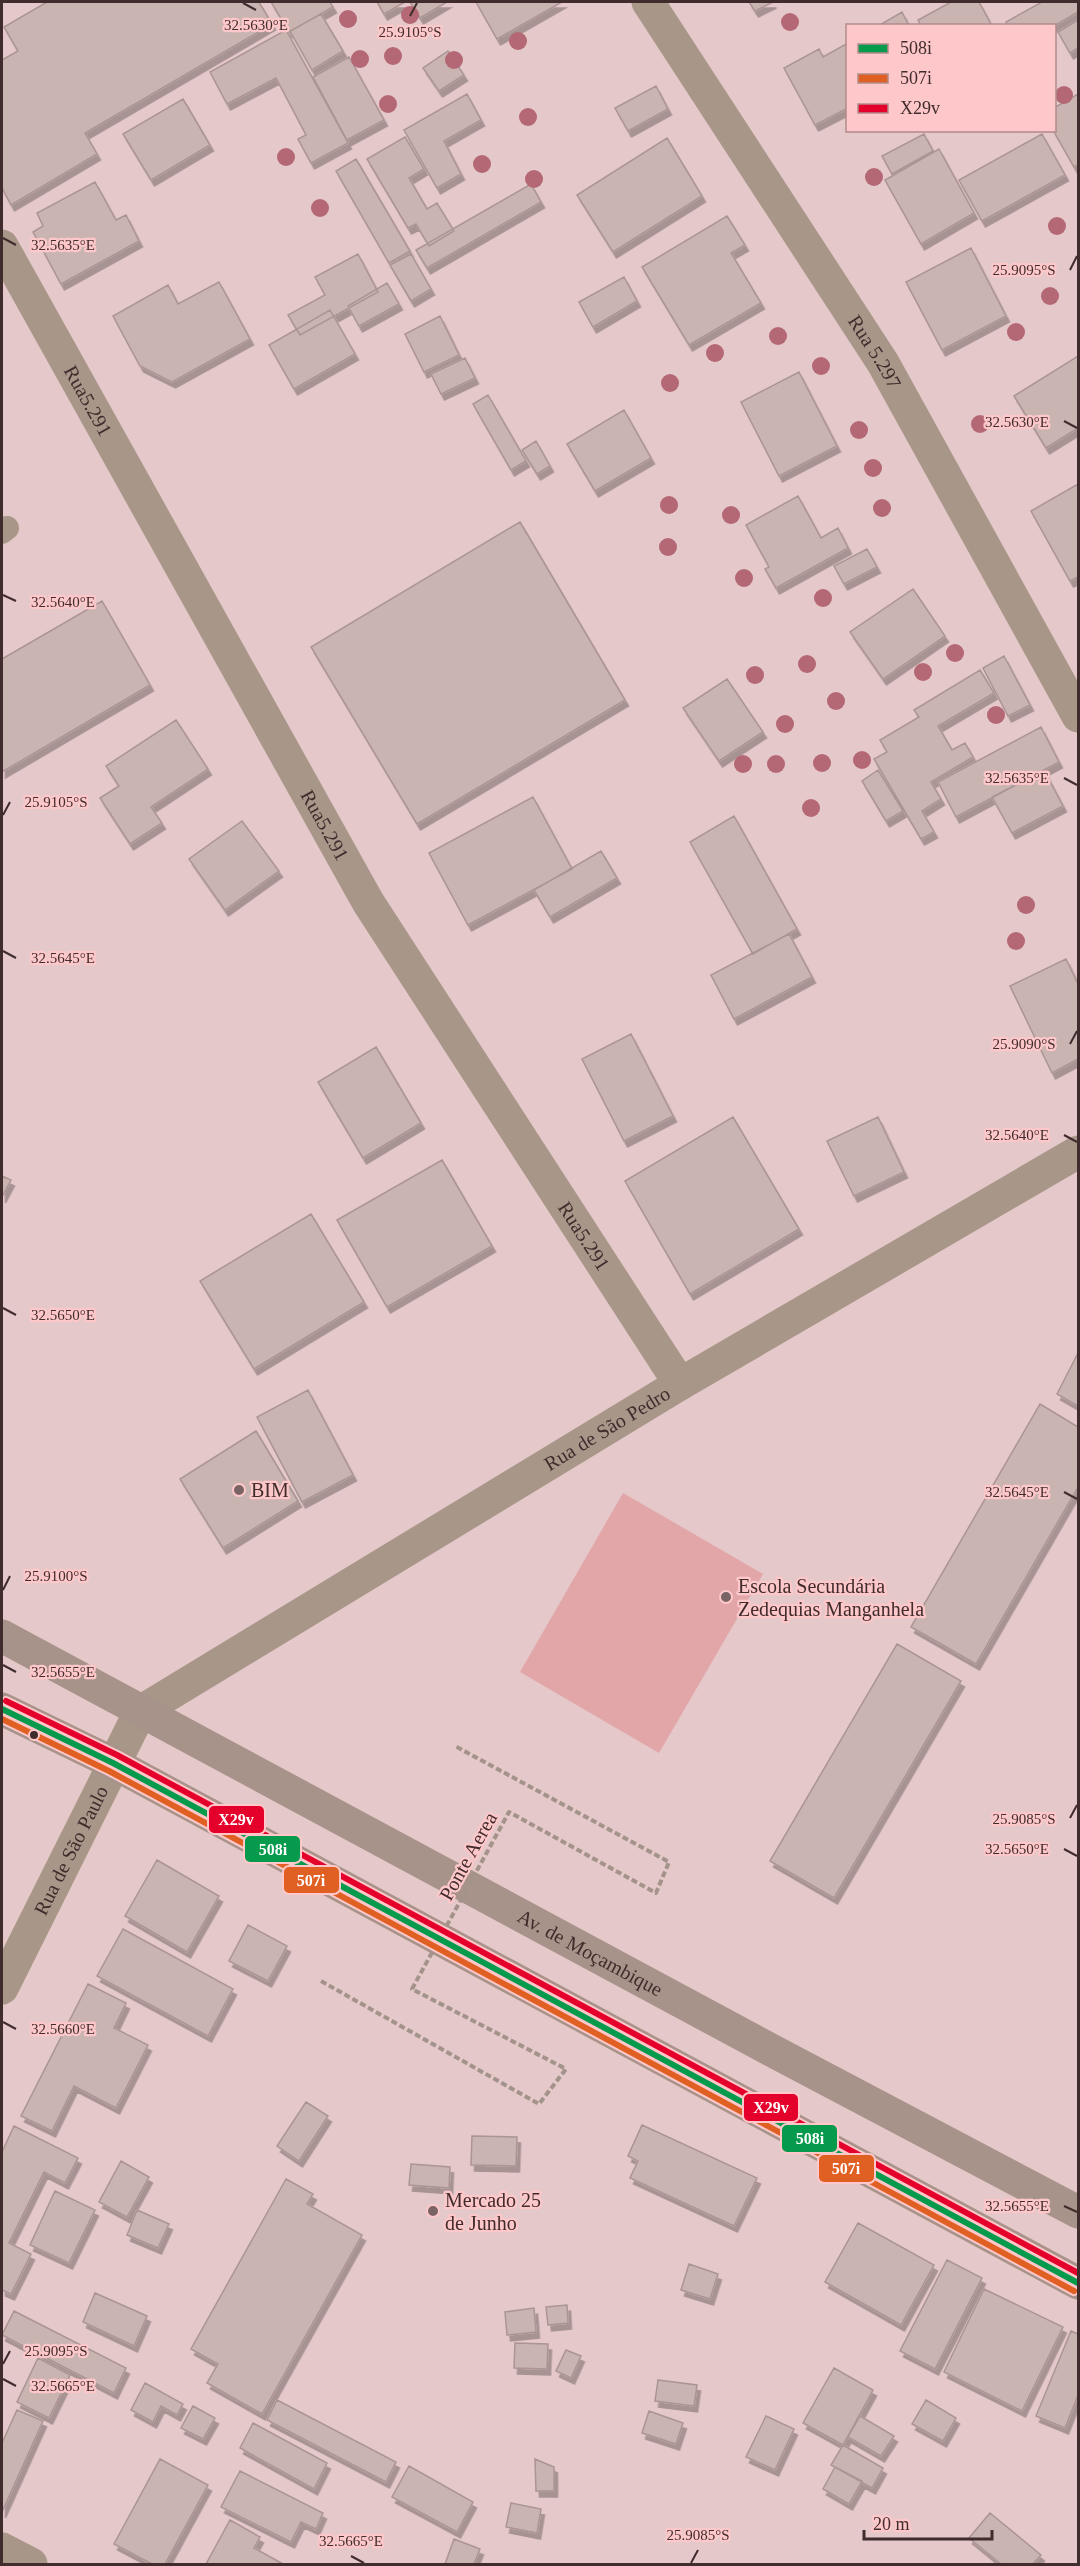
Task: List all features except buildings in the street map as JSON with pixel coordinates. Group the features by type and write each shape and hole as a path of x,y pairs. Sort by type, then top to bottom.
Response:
{"highway":[{"name":"Av. de Moçambique","path":"2,1636 140,1712 1078,2212"},
{"path":"8,1712 113,1763 1078,2283"}],"street":[{"name":"Rua 5.297","path":"648,2 883,363 1078,716"},
{"name":"Rua5.291","path":"2,246 368,902 680,1384"},
{"name":"Rua de São Pedro","path":"140,1712 680,1384 1078,1152"},
{"name":"Rua de São Paulo","path":"2,1988 140,1712"},
{"path":"2,2549 30,2565"}],"path":[{"name":"Ponte Aerea","path":"321,1981 538,2104 566,2069 412,1989 509,1812 656,1893 669,1862 455,1746"}],"shaded area":[{"path":"623,1493 763,1574 659,1753 520,1672"}],"transit line":[{"name":"X29v","path":"6,1701 117,1755 1078,2273"},
{"name":"508i","path":"2,1709 113,1763 1078,2283"},
{"name":"507i","path":"2,1719 109,1771 1074,2291"}],"place":[{"name":"BIM","path":"239,1490"},
{"name":"Escola Secundária Zedequias Manganhela","path":"726,1597"},
{"name":"Mercado 25 de Junho","path":"433,2211"}]}
